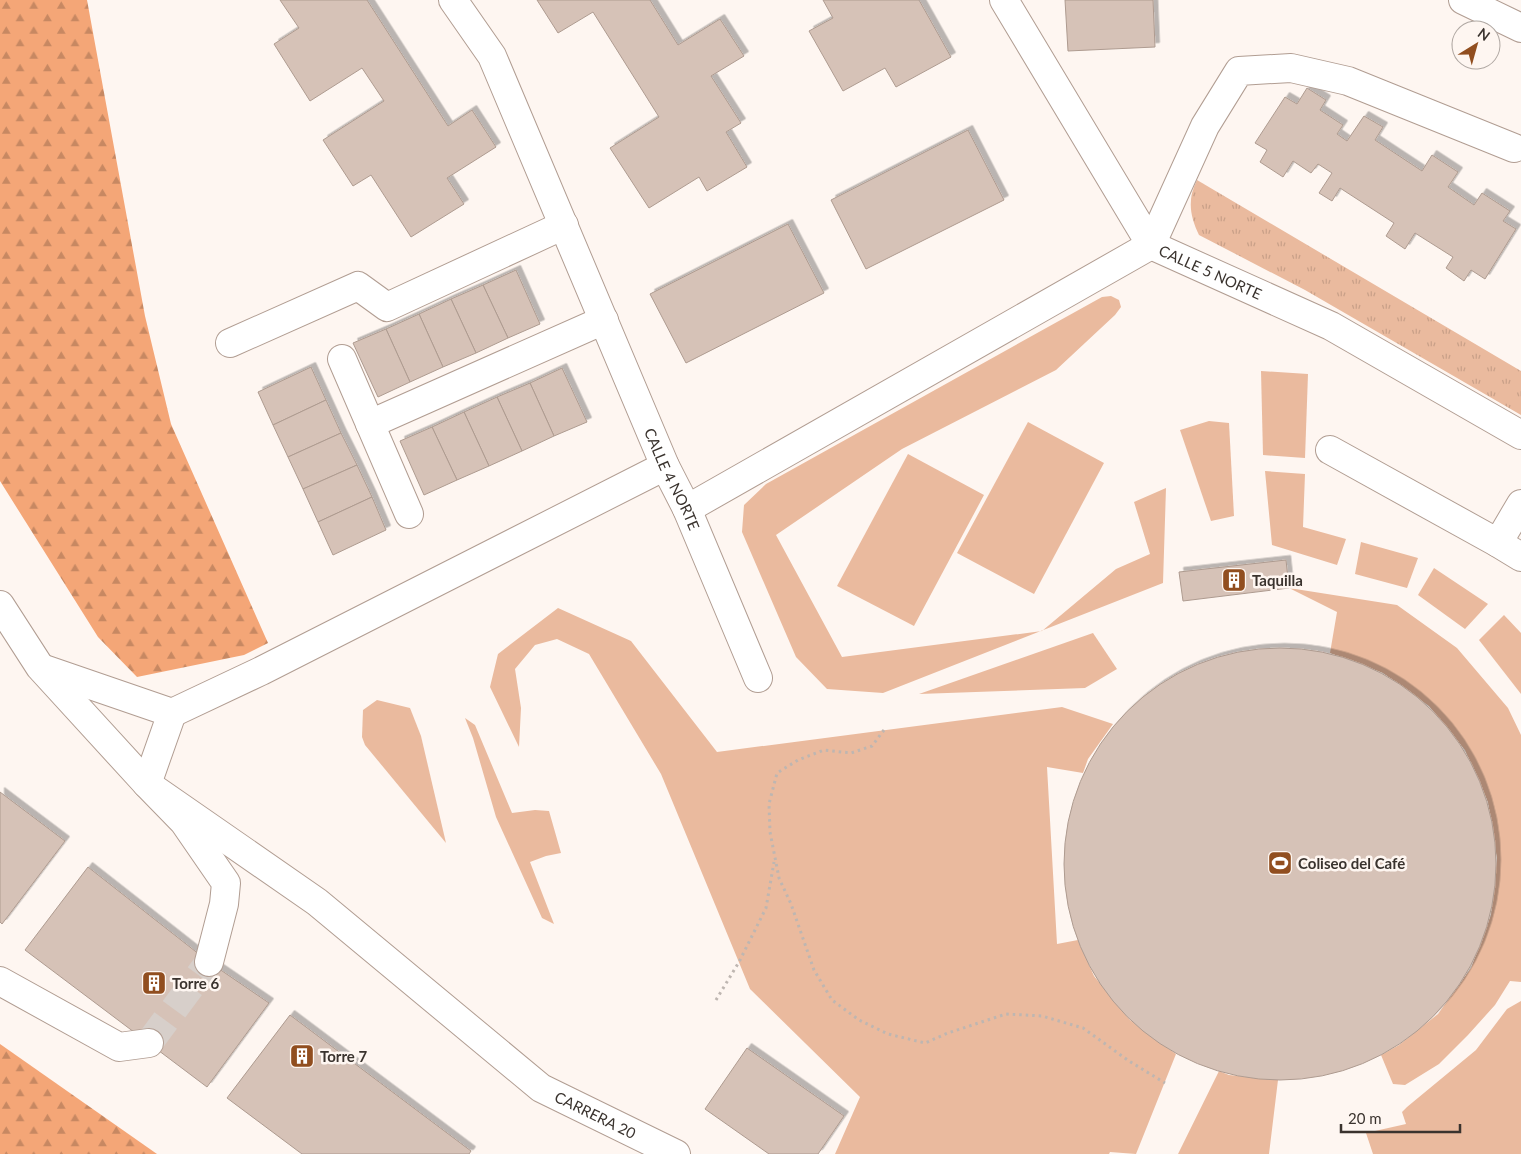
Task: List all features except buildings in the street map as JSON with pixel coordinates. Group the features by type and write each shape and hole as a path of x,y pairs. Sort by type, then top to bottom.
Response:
{"street":[{"name":"CALLE 4 NORTE","path":"453,0 492,56 665,466 687,509 758,678"},
{"name":"CALLE 5 NORTE","path":"1004,0 1151,245 1331,326 1521,435"},
{"path":"1463,0 1521,28"},
{"path":"687,509 1151,245 1204,126 1239,71 1291,68 1348,81 1514,148"},
{"path":"230,343 358,286 387,307 564,225"},
{"path":"370,424 604,320"},
{"path":"342,359 409,514"},
{"path":"1330,450 1521,557"},
{"path":"40,668 172,713 261,671 665,466"},
{"path":"1498,543 1521,504"},
{"path":"0,605 40,668 184,822 226,883 224,904 209,962"},
{"path":"148,784 172,713"},
{"name":"CARRERA 20","path":"148,784 317,902 541,1088 676,1154"},
{"path":"0,980 119,1047 149,1043"}],"path":[{"path":"884,730 872,746 851,753 824,750 798,760 777,773 769,804 770,832 779,878 791,904 814,970 832,1000 859,1020 888,1034 925,1043 948,1032 1006,1014 1042,1016 1083,1028 1165,1084"},
{"path":"716,1000 740,962 766,908 775,859"}],"green space":[{"path":"0,0 87,0 145,316 171,424 268,643 244,655 137,677 98,637 0,481"},
{"path":"1197,180 1521,371 1521,415 1305,290 1199,235 1193,221 1191,208 1192,194"},
{"path":"1111,296 1119,300 1121,307 1115,315 1056,370 902,449 776,535 842,657 1040,631 883,693 827,689 796,657 742,532 744,505 766,484 1102,297"},
{"path":"1261,371 1308,374 1305,458 1263,455"},
{"path":"1209,421 1229,423 1234,516 1211,521 1180,430"},
{"path":"1028,422 1104,463 1034,594 957,553"},
{"path":"908,454 984,495 914,626 837,586"},
{"path":"1265,471 1305,474 1303,527 1346,539 1337,565 1272,545"},
{"path":"1166,488 1163,583 1043,630 1116,569 1150,554 1134,502"},
{"path":"1361,542 1418,558 1407,588 1355,574"},
{"path":"1434,568 1488,604 1465,629 1418,595"},
{"path":"1289,588 1397,605 1457,648 1508,708 1521,735 1521,982 1510,981 1495,1005 1439,1064 1405,1085 1393,1084 1381,1055 1399,1045 1438,1014 1471,968 1491,915 1497,858 1488,802 1465,750 1429,706 1383,673 1330,653 1337,612"},
{"path":"558,608 631,641 717,752 1062,707 1113,724 1088,759 1083,773 1047,767 1057,944 1078,940 1094,976 1130,1020 1176,1054 1136,1154 1110,1152 1109,1154 835,1154 860,1097 750,989 661,774 589,654 557,639 535,645 515,669 521,708 519,747 490,687 498,654"},
{"path":"1504,615 1521,633 1521,694 1479,640"},
{"path":"1093,633 1117,669 1085,688 919,694"},
{"path":"377,700 410,708 421,736 446,843 365,745 362,737 363,710"},
{"path":"465,718 475,725 512,813 535,810 549,811 561,853 530,862 554,924 542,918 496,817 473,738"},
{"path":"1521,1001 1521,1154 1373,1154 1366,1133 1406,1124 1402,1112 1476,1050 1507,1009"},
{"path":"0,1044 157,1154 0,1154"},
{"path":"1219,1071 1229,1075 1278,1080 1269,1154 1178,1154"}],"tunnel":[{"path":"149,1043 209,962"}],"place":[{"name":"Taquilla","path":"1234,580"},
{"name":"Coliseo del Café","path":"1280,863"},
{"name":"Torre 6","path":"154,983"},
{"name":"Torre 7","path":"302,1056"}]}
